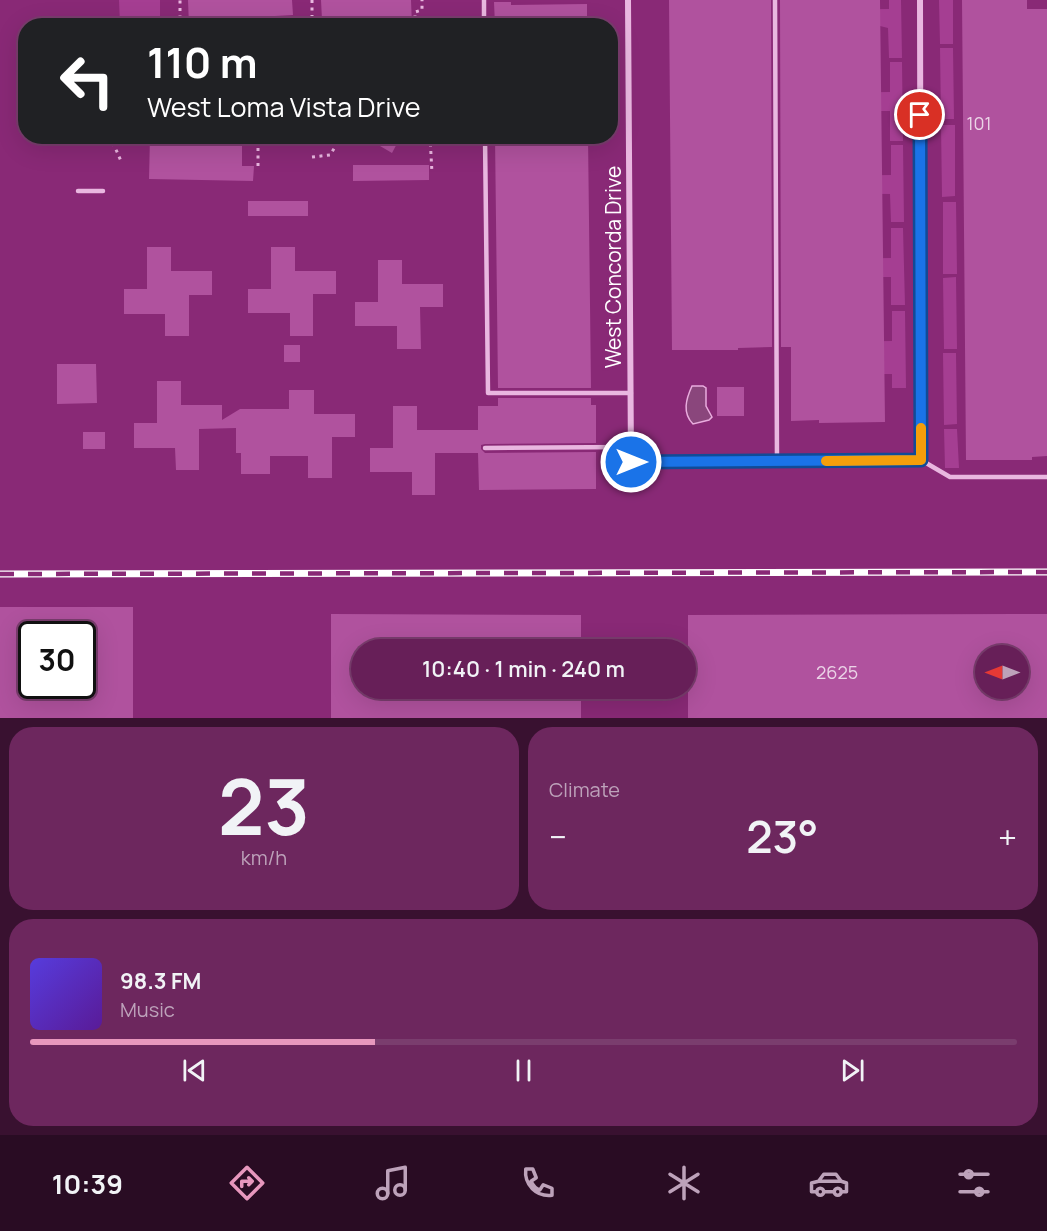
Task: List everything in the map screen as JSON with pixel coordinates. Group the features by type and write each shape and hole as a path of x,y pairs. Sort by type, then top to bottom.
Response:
{"street":[{"name":"West Concorda Drive","path":"628,0 631,462 777,462"},
{"path":"777,462 921,460 920,0"}],"lane":[{"path":"484,0 484,18"},
{"path":"775,0 777,462"},
{"path":"485,144 488,393 631,393"},
{"path":"78,192 103,191"},
{"path":"485,448 631,447"},
{"path":"921,460 950,477 1047,477"}],"path":[{"path":"180,0 180,18"},
{"path":"312,0 312,18"},
{"path":"415,18 415,12 422,10 422,0"},
{"path":"114,144 121,161"},
{"path":"258,144 258,166"},
{"path":"312,157 330,155 337,144"},
{"path":"430,144 432,173"}],"shaded area":[{"path":"119,0 160,0 160,18 120,18"},
{"path":"889,0 901,0 902,58 889,58 888,28 880,26 809,27 809,10 889,9"},
{"path":"939,0 953,0 953,44 940,44"},
{"path":"940,48 953,48 954,119 941,119"},
{"path":"890,62 902,62 903,141 890,141 890,111 810,111 810,93 890,92"},
{"path":"941,125 955,125 955,196 942,197"},
{"path":"891,145 903,145 904,222 891,222 890,194 811,193 811,176 891,175"},
{"path":"943,202 956,202 957,274 943,274"},
{"path":"891,228 903,228 905,305 891,305 891,277 811,259 891,258"},
{"path":"956,277 957,349 944,349 943,278"},
{"path":"892,311 905,311 906,388 892,388 892,374 884,374 812,342 892,341"},
{"path":"943,353 956,353 957,424 944,425"},
{"path":"692,386 706,388 706,406 712,417 693,424 686,411"},
{"path":"944,429 957,429 959,468 945,468"}],"building":[{"path":"188,0 292,0 293,15 275,16 275,18 189,18"},
{"path":"321,0 411,0 412,18 322,18"},
{"path":"669,0 771,0 772,347 738,348 738,350 672,350"},
{"path":"780,0 880,0 885,422 791,421 791,347 781,347"},
{"path":"962,0 1027,0 1027,9 1047,9 1047,456 1032,457 1032,460 966,460"},
{"path":"494,2 511,2 511,5 587,4 587,18 495,18"},
{"path":"150,144 242,144 242,166 254,166 253,181 149,179"},
{"path":"377,144 397,144 392,153"},
{"path":"495,144 588,144 591,388 498,388"},
{"path":"353,165 429,165 429,180 353,181"},
{"path":"248,201 308,201 308,216 248,216"},
{"path":"147,247 171,247 171,271 212,271 212,295 189,295 189,336 165,336 165,314 124,314 124,289 147,289"},
{"path":"271,247 295,247 295,271 336,271 336,294 313,294 313,336 290,336 290,313 248,313 248,289 271,289"},
{"path":"378,260 402,260 402,284 443,284 443,307 420,307 421,349 397,349 397,326 355,326 355,302 378,302"},
{"path":"284,345 300,345 300,362 284,362"},
{"path":"57,364 96,364 97,403 57,404"},
{"path":"157,381 181,381 181,405 222,405 222,420 240,409 289,409 289,390 314,390 314,414 355,414 355,437 332,437 332,478 308,478 308,456 270,456 270,474 241,474 241,453 236,453 236,428 199,429 199,470 176,470 175,448 134,448 134,423 157,423"},
{"path":"717,387 744,387 744,416 717,416"},
{"path":"498,398 591,398 591,405 596,405 596,443 485,444 481,445 481,449 485,453 596,452 596,489 479,490 478,453 435,453 435,495 412,495 412,472 370,472 370,448 393,448 393,406 417,406 417,430 478,430 478,406 498,406"},
{"path":"83,432 105,432 105,449 83,449"},
{"path":"0,607 133,607 133,718 0,718"},
{"path":"331,614 581,615 581,639 351,639 351,699 581,699 581,718 331,718"},
{"path":"1047,614 1047,718 688,718 688,699 696,699 696,639 688,639 688,615"}],"railway":[{"path":"0,574 1047,572"}],"slow traffic":[{"path":"826,461 921,460 921,428"}],"route":[{"path":"631,462 921,460 920,115"}]}
